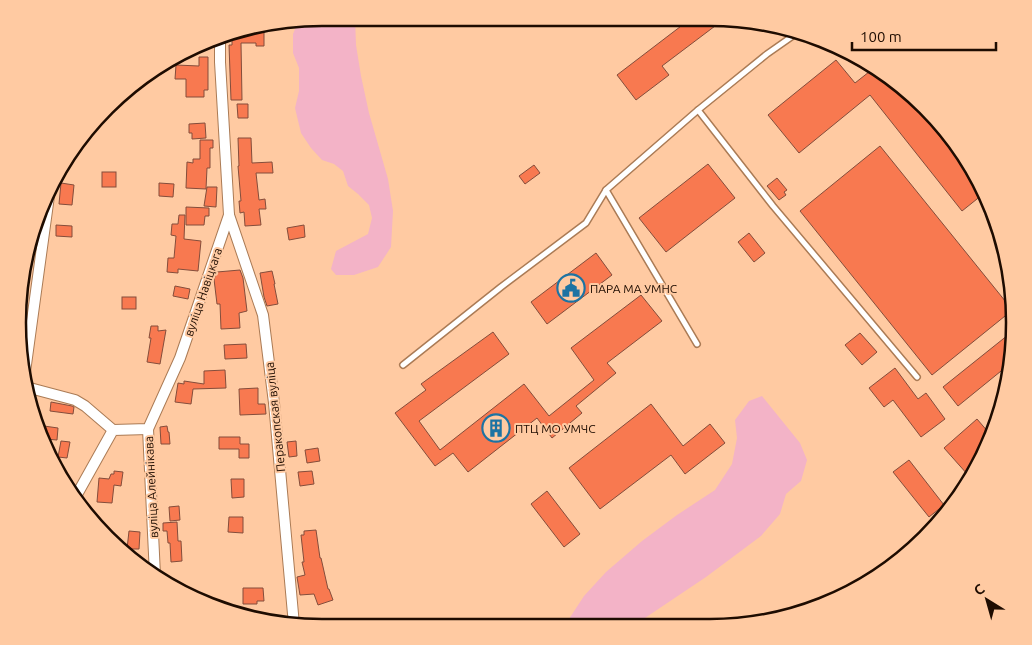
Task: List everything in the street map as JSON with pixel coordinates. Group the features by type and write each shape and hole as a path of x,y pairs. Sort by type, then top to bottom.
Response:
{"street":[{"name":"вуліца Навіцкага","path":"148,429 180,358 229,215 220,45"},
{"name":"Перакопская вуліца","path":"229,215 263,314 274,403 293,617"},
{"path":"28,351 46,216"},
{"path":"34,389 75,400 113,430 148,429"},
{"name":"вуліца Алейнікава","path":"148,429 155,567"},
{"path":"78,490 113,430"}],"lane":[{"path":"404,365 501,287 586,223 606,190 698,110 790,37"},
{"path":"698,110 773,206 917,377"},
{"path":"606,190 696,344"}],"shaded area":[{"path":"355,26 361,76 369,113 388,179 393,211 391,247 378,267 354,275 336,275 331,269 336,251 368,234 372,218 369,205 348,186 343,171 334,164 322,160 301,133 295,108 299,91 299,68 293,53 293,34 296,28"},
{"path":"762,396 800,443 807,460 801,481 786,494 780,514 761,536 706,577 643,619 569,619 584,596 606,572 642,541 715,490 732,464 737,438 735,420 749,401"}],"building":[{"path":"681,26 715,26 662,66 669,75 636,100 617,75"},
{"path":"264,32 264,46 256,46 256,43 241,43 242,100 231,100 229,45 232,45 232,40"},
{"path":"199,57 208,57 208,90 204,90 204,97 186,97 186,79 175,79 176,65 199,66"},
{"path":"836,60 855,83 868,72 890,87 932,127 956,158 978,198 962,211 870,95 799,153 768,115"},
{"path":"237,104 248,104 248,118 238,118"},
{"path":"205,123 206,138 192,139 192,133 189,133 189,124"},
{"path":"238,138 251,138 252,163 272,162 273,173 256,173 259,200 265,199 266,209 259,209 261,225 245,226 244,212 240,213"},
{"path":"200,140 213,140 213,148 210,148 210,168 207,168 206,189 186,188 187,162 193,163 193,159 200,159"},
{"path":"880,146 1005,300 1006,316 932,375 800,211"},
{"path":"708,164 735,198 666,252 639,218"},
{"path":"534,165 540,173 525,184 519,176"},
{"path":"102,172 116,172 116,187 102,187"},
{"path":"777,178 787,190 784,192 786,195 779,200 767,186"},
{"path":"61,183 74,185 72,205 59,204"},
{"path":"159,183 174,184 173,197 159,196"},
{"path":"207,187 217,187 216,207 204,206"},
{"path":"186,207 209,208 209,216 205,216 204,225 186,225"},
{"path":"179,215 185,215 184,239 201,241 198,271 178,269 178,273 167,272 168,258 174,258 176,236 171,235 172,224 178,224"},
{"path":"56,225 72,226 72,237 56,236"},
{"path":"304,225 305,237 289,240 287,228"},
{"path":"749,233 765,253 754,262 738,242"},
{"name":"ПАРА МА УМНС","path":"596,253 612,275 547,324 531,302"},
{"path":"240,270 243,278 247,311 239,313 240,328 221,329 220,304 217,304 214,279 217,272"},
{"path":"272,271 278,304 267,306 260,273"},
{"path":"175,286 190,289 188,299 173,296"},
{"path":"641,295 662,321 607,363 616,373 576,406 582,413 552,438 537,418 468,472 453,453 435,466 395,413 426,390 421,384 493,332 509,354 419,421 440,450 524,384 549,416 594,380 571,348"},
{"path":"122,297 136,297 136,309 122,309"},
{"path":"151,326 158,326 158,331 166,330 160,364 147,362"},
{"path":"860,333 877,352 862,365 845,345"},
{"path":"1005,337 1001,371 958,406 943,387"},
{"path":"246,344 247,358 225,359 224,345"},
{"path":"895,368 918,399 926,393 945,419 921,437 893,400 884,407 869,388"},
{"path":"225,370 226,388 193,389 191,404 175,402 178,383 184,384 184,381 204,384 204,371"},
{"path":"258,388 258,404 265,404 266,414 240,415 239,389"},
{"path":"51,402 74,407 73,414 50,411"},
{"path":"651,404 683,446 710,424 725,443 685,474 671,455 600,509 569,468"},
{"path":"977,419 986,429 965,472 944,448"},
{"path":"45,426 58,428 57,440 51,439"},
{"path":"167,426 170,444 161,444 160,427"},
{"path":"219,437 240,437 240,444 249,444 249,458 239,458 239,449 219,449"},
{"path":"61,441 70,442 67,458 58,456"},
{"path":"296,441 297,456 289,457 287,442"},
{"path":"318,448 320,461 307,463 305,450"},
{"path":"909,460 944,505 929,517 893,472"},
{"path":"114,471 123,472 121,486 114,485 112,503 97,502 99,478 109,479 111,474 114,474"},
{"path":"312,471 314,484 300,486 298,472"},
{"path":"231,479 244,479 244,497 232,498"},
{"path":"547,491 580,534 564,547 531,504"},
{"path":"179,506 180,520 170,521 169,507"},
{"path":"229,517 243,517 243,533 228,532"},
{"path":"177,522 178,541 181,541 182,561 171,562 170,543 168,543 167,531 163,531 163,523"},
{"path":"316,530 320,558 328,589 333,600 318,605 314,594 300,595 297,577 305,575 302,562 304,562 301,535 304,535 304,531"},
{"path":"129,531 140,532 139,549 132,549 127,545"},
{"path":"243,588 263,588 264,601 257,601 257,604 243,604"}],"place":[{"name":"ПАРА МА УМНС","path":"571,288"},
{"name":"ПТЦ МО УМЧС","path":"496,428"}]}
